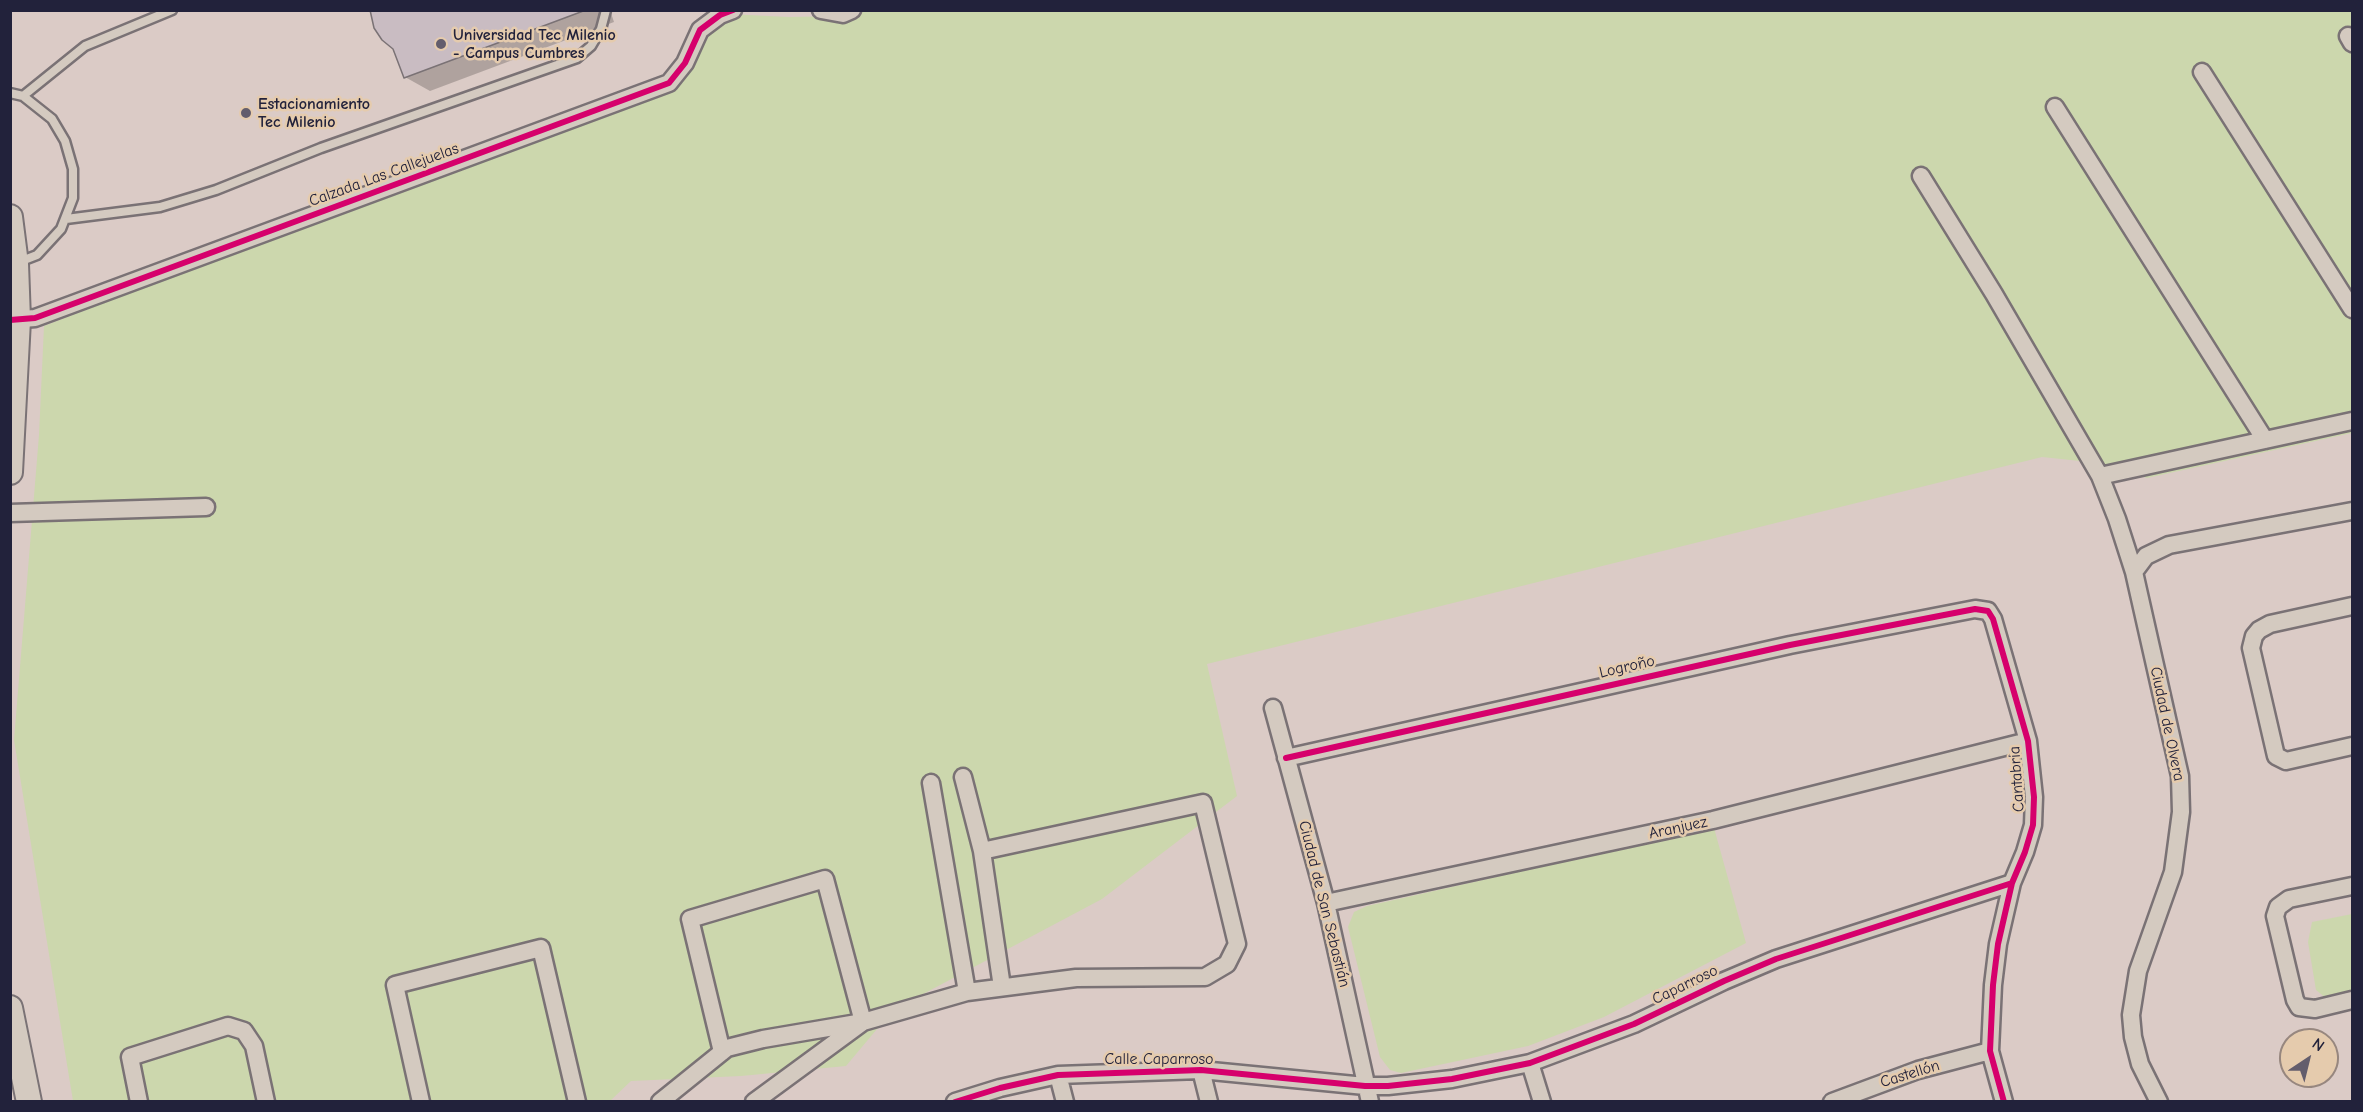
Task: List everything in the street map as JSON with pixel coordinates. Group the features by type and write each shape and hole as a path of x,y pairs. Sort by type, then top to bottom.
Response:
{"street":[{"name":"Calzada Las Callejuelas","path":"14,320 35,318 669,83 685,63 699,30 720,15 734,10"},
{"path":"821,10 843,14 852,10"},
{"path":"2202,72 2352,309"},
{"path":"2055,107 2265,440"},
{"name":"Ciudad de Olvera","path":"1921,176 1994,294 2100,476 2134,572 2180,776 2181,812 2173,872 2145,947 2132,996 2133,1036 2140,1064 2159,1101"},
{"path":"10,217 14,320 10,472"},
{"path":"2100,476 2352,421"},
{"path":"10,513 206,507"},
{"path":"2134,572 2146,556 2169,546 2352,511"},
{"path":"2352,606 2270,624 2254,636 2251,648 2276,756 2286,761 2294,760 2352,746"},
{"name":"Cantabria","path":"1975,609 1988,611 1993,619 2028,741 2034,797 2033,825 2012,883 1998,944 1994,975 1990,1051 2004,1101"},
{"name":"Logroño","path":"1286,758 1790,645 1975,609"},
{"name":"Ciudad de San Sebastián","path":"1273,708 1326,903 1367,1094"},
{"name":"Aranjuez","path":"1326,903 1713,820 2028,741"},
{"path":"963,777 982,851 1002,987"},
{"path":"931,783 967,992"},
{"path":"660,1101 727,1048 763,1039 863,1022 967,992 1076,978 1205,976 1227,964 1237,944 1203,803 982,851"},
{"path":"722,1052 690,919 825,879 863,1022"},
{"name":"Caparroso","path":"1367,1094 1530,1063 1634,1024 1776,959 2012,883"},
{"path":"2352,886 2289,899 2278,907 2275,916 2295,1000 2299,1007 2315,1009 2352,1000"},
{"path":"421,1101 395,985 541,948 577,1101"},
{"path":"10,1008 29,1101"},
{"path":"754,1101 863,1022"},
{"path":"139,1101 130,1057 228,1026 244,1032 254,1046 266,1101"},
{"name":"Castellón","path":"1832,1101 1918,1070 1990,1051"},
{"path":"1530,1063 1542,1101"},
{"path":"1201,1070 1209,1101"},
{"name":"Calle Caparroso","path":"955,1101 1058,1075 1201,1070 1367,1094"},
{"path":"1058,1075 1065,1101"}],"lane":[{"path":"23,96 85,46 172,10"},
{"path":"66,219 160,207 216,190 321,148 577,58 591,46 601,29 606,10"},
{"path":"10,93 23,96 52,119 64,141 73,169 73,198 66,219 52,241 37,255 13,262"}],"green space":[{"path":"858,10 2352,11 2352,433 2147,478 2099,463 2042,457 1207,664 1237,796 1102,899 893,1010 846,1066 741,1076 631,1081 610,1101 73,1101 14,740 39,435 44,326 677,81 699,33 728,14 789,17 843,16"},
{"path":"1714,828 1746,943 1604,1017 1528,1046 1401,1073 1390,1070 1380,1057 1348,927 1354,912 1367,906"},
{"path":"2352,914 2352,993 2327,999 2316,990 2308,942 2312,922"}],"building":[{"name":"Universidad Tec Milenio - Campus Cumbres","path":"370,10 586,10 404,78 393,49 382,40 374,28"}],"cycle path":[{"path":"10,320 35,318 669,83 685,63 700,30 720,15 733,10"},
{"path":"1286,758 1790,645 1975,609 1988,611 1993,619 2028,741 2034,797 2033,825 2012,883 1998,944 1993,985 1990,1051 2004,1102"},
{"path":"955,1102 1000,1088 1058,1075 1201,1070 1365,1086 1388,1086 1452,1079 1530,1063 1634,1024 1776,959 2012,883"}],"place":[{"name":"Universidad Tec Milenio - Campus Cumbres","path":"441,44"},
{"name":"Estacionamiento Tec Milenio","path":"246,113"}]}
